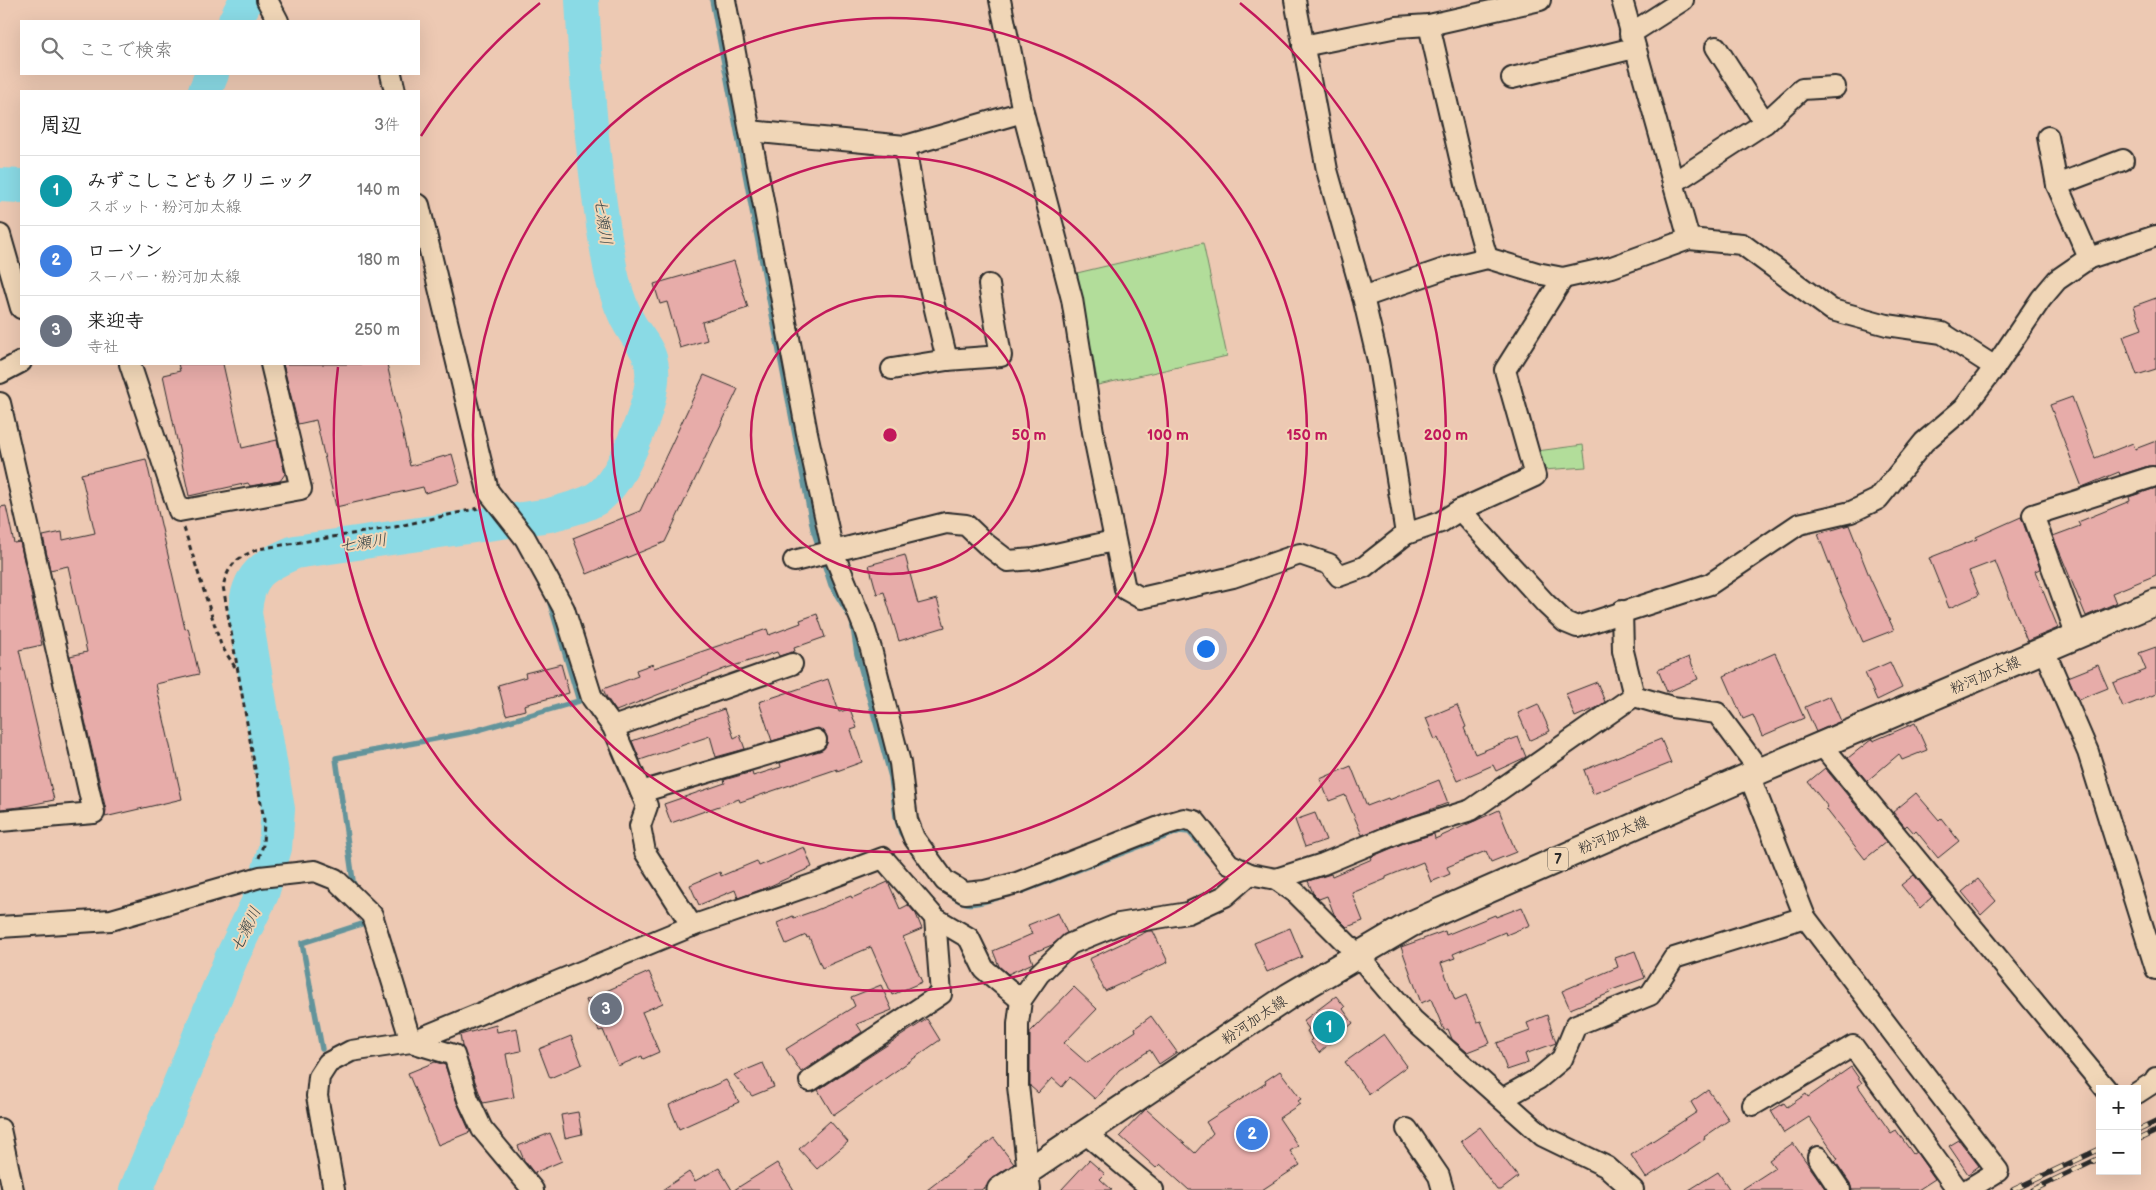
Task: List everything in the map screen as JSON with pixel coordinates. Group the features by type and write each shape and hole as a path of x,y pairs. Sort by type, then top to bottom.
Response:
{"main road":[{"name":"粉河加太線","path":"1000,1190 1029,1180 1085,1133 1289,996 1357,954 1420,920 1821,744 2156,602"}],"street":[{"path":"267,0 277,20"},
{"path":"725,0 829,553 871,649 900,763 907,820 914,838 946,881 966,893 993,889 1017,883 1184,818 1195,821 1229,864 1250,874 1276,879 1296,893 1357,954 1413,1020 1543,1136 1607,1167 1633,1190"},
{"path":"1000,0 1023,112 1072,299 1093,432 1125,589 1141,598 1233,577 1300,554 1329,564 1339,576 1364,567 1406,534 1441,522 1460,510 1535,476 1505,370 1563,278"},
{"path":"1295,0 1327,170 1363,297 1378,361 1406,534"},
{"path":"1303,46 1397,27 1429,25 1540,0"},
{"path":"1622,0 1689,239"},
{"path":"1512,78 1632,41 1683,0"},
{"path":"1429,25 1467,188 1487,258"},
{"path":"1716,47 1764,123"},
{"path":"391,75 395,90"},
{"path":"1673,183 1764,123 1802,89 1835,87"},
{"path":"750,132 905,146 1023,112"},
{"path":"2048,137 2057,185 2090,258"},
{"path":"905,146 926,271 947,360"},
{"path":"2057,185 2123,160"},
{"path":"420,209 488,491 525,538 564,609 592,698 613,727 647,806 640,826 645,852 692,926"},
{"path":"0,235 20,305"},
{"path":"1460,510 1546,604 1565,622 1576,627 1710,584 1800,524 1851,512 1878,499 1924,442 1964,408 1995,367 2041,299 2057,280 2090,258 2156,236"},
{"path":"1363,297 1447,268 1487,258 1537,273 1563,278 1612,267 1689,239 1742,244 1832,310 1887,325 1942,333 1995,367"},
{"path":"892,369 947,360 1001,356 989,285"},
{"path":"0,373 20,363"},
{"path":"130,365 179,511 301,489 271,365"},
{"path":"0,403 94,813 0,821"},
{"path":"2077,636 2033,515 2152,477"},
{"path":"794,561 946,523 966,525 1008,561 1034,559 1114,541"},
{"path":"1622,611 1623,651 1634,696"},
{"path":"2044,650 2088,752 2156,969"},
{"path":"613,727 792,664"},
{"path":"1634,696 1672,707 1717,714 1755,773 1805,917 1998,1170 1967,1190"},
{"path":"1276,879 1323,864 1400,832 1471,810 1634,696"},
{"path":"641,792 816,740"},
{"path":"1821,744 2103,1085"},
{"path":"334,1190 317,1096 319,1077 328,1063 351,1052 411,1042 692,926 817,883 882,858 935,918 969,938 984,969 1021,1000"},
{"path":"0,927 111,920 257,878 315,871 335,879 372,915 411,1042"},
{"path":"1029,1180 1018,1086 1018,1024 1021,1000 1039,974 1070,944 1119,924 1188,913 1225,896 1250,874"},
{"path":"1502,1099 1538,1080 1562,1059 1576,1025 1650,995 1674,958 1805,917"},
{"path":"810,1081 941,994 935,918"},
{"path":"411,1042 454,1055 468,1099 482,1129 532,1190"},
{"path":"1753,1106 1854,1046 1958,1190"},
{"path":"2141,1090 2154,1082 2156,1078"},
{"path":"0,1129 13,1190"},
{"path":"1407,1129 1438,1176 1443,1190"},
{"path":"1085,1133 1153,1190"},
{"path":"1818,1157 1840,1190"}],"path":[{"path":"257,878 263,845 264,820 223,586 228,568 242,557 258,549 395,527 477,509 496,502"},
{"path":"179,511 221,645 236,668"}],"green space":[{"path":"1203,243 1227,356 1098,385 1077,273"},
{"path":"1583,445 1586,467 1543,470 1537,451"}],"building":[{"path":"734,261 748,308 702,322 707,340 680,348 667,302 660,304 654,284"},
{"path":"2156,298 2156,369 2137,375 2123,336 2142,329 2134,306"},
{"path":"178,365 223,365 242,448 277,440 285,474 280,481 250,486 248,483 189,496 163,375 180,371"},
{"path":"283,365 387,365 410,466 452,454 460,483 425,493 423,487 336,507 316,420 298,424"},
{"path":"704,375 738,389 665,542 587,574 573,538 640,511"},
{"path":"2072,397 2095,458 2133,443 2135,449 2156,441 2156,466 2148,466 2120,475 2119,472 2082,487 2050,405"},
{"path":"146,459 185,629 188,628 199,674 156,684 182,799 105,817 106,810 70,656 87,652 68,566 50,570 43,536 62,532 63,540 95,533 81,474"},
{"path":"2156,488 2156,575 2112,593 2116,603 2086,616 2053,536 2080,526 2078,522 2130,501 2129,497"},
{"path":"6,506 14,543 20,542 42,645 19,650 54,800 0,809 0,507"},
{"path":"2021,517 2040,569 2035,571 2058,628 2027,641 1995,561 1969,571 1979,595 1949,608 1929,558 1977,539 1976,537"},
{"path":"1849,525 1870,578 1894,630 1863,642 1838,586 1818,534"},
{"path":"905,555 918,604 937,599 945,627 899,641 884,592 877,594 869,565"},
{"path":"817,614 825,637 794,648 795,651 779,656 777,652 724,669 616,711 603,689 638,676 636,670 653,664 654,668 767,629 769,635 801,623 800,620"},
{"path":"2156,647 2156,694 2123,707 2113,683 2146,670 2139,653"},
{"path":"1775,653 1804,718 1762,736 1753,715 1743,719 1724,676"},
{"path":"1689,657 1698,679 1667,692 1658,670"},
{"path":"1890,662 1902,688 1877,700 1865,673"},
{"path":"561,664 569,693 524,705 525,710 506,715 498,685 526,677 525,673"},
{"path":"2098,665 2108,688 2078,700 2068,677"},
{"path":"828,679 839,712 850,709 857,728 851,730 862,762 740,802 739,799 671,823 664,804 725,783 724,780 752,772 753,776 781,767 780,763 824,748 827,743 827,737 824,731 818,728 772,741 759,702"},
{"path":"1597,682 1605,702 1575,717 1566,694"},
{"path":"1830,696 1841,721 1816,732 1805,707"},
{"path":"1538,704 1550,731 1530,740 1518,713"},
{"path":"1457,705 1475,754 1518,737 1526,757 1496,771 1493,765 1457,781 1438,738 1435,740 1426,718"},
{"path":"724,709 734,738 740,735 745,749 716,757 710,736 640,760 632,741"},
{"path":"1915,723 1927,750 1902,760 1899,754 1867,781 1848,758 1872,739 1873,741"},
{"path":"1661,739 1671,763 1593,794 1584,770"},
{"path":"1351,766 1367,806 1388,798 1389,800 1439,780 1448,803 1362,835 1345,795 1329,801 1320,779"},
{"path":"1825,768 1886,842 1865,859 1826,809 1828,807 1808,782"},
{"path":"1916,793 1939,820 1941,818 1959,841 1938,858 1916,831 1914,833 1907,825 1905,827 1893,812"},
{"path":"1499,810 1516,852 1491,862 1486,851 1447,867 1450,874 1431,882 1423,862 1386,877 1386,879 1352,893 1363,921 1347,927 1334,914 1327,896 1319,899 1313,893 1308,881 1331,874 1332,876 1404,843 1434,834 1435,839"},
{"path":"1315,813 1326,840 1305,847 1295,820"},
{"path":"804,847 812,867 738,898 735,890 699,905 690,885 720,872 721,876 757,861 759,866"},
{"path":"1914,875 1932,897 1920,908 1901,885"},
{"path":"1978,879 1996,901 1981,915 1962,892"},
{"path":"888,882 900,909 908,905 916,914 922,929 903,937 922,982 892,995 871,947 822,968 809,937 807,938 806,935 786,944 777,923 851,896 852,898"},
{"path":"1522,907 1530,925 1506,935 1505,932 1453,954 1455,958 1441,963 1455,1000 1466,995 1477,1022 1481,1021 1490,1043 1467,1052 1452,1039 1448,1029 1444,1030 1431,999 1421,1003 1401,947 1445,931 1446,935 1495,915 1496,917"},
{"path":"1058,913 1067,933 1052,945 1030,954 1033,963 1008,974 999,966 993,951 1032,934 1028,925"},
{"path":"1290,928 1302,957 1267,972 1254,943"},
{"path":"1148,931 1153,931 1168,962 1105,991 1089,959"},
{"path":"1635,951 1645,978 1609,991 1610,993 1570,1009 1562,991 1618,967 1615,958"},
{"path":"649,972 663,1003 642,1012 659,1052 643,1059 642,1056 618,1066 603,1030 599,1031 586,1000"},
{"path":"881,985 892,1010 857,1024 862,1032 801,1072 786,1049 855,1006 851,997"},
{"path":"1074,987 1097,1009 1064,1043 1087,1063 1136,1031 1135,1028 1151,1016 1177,1052 1159,1064 1150,1050 1119,1070 1095,1099 1070,1077 1062,1087 1052,1078 1038,1093 1030,1086 1030,1032"},
{"path":"1336,996 1345,1007 1343,1009 1353,1023 1319,1053 1310,1041 1312,1039 1307,1031 1309,1029 1303,1021"},
{"path":"1547,1015 1556,1043 1525,1054 1528,1063 1507,1070 1497,1043 1530,1031 1527,1023"},
{"path":"927,1019 940,1040 833,1115 818,1090"},
{"path":"496,1025 497,1032 517,1028 521,1051 506,1054 514,1097 483,1103 462,1046 460,1035"},
{"path":"1384,1034 1407,1066 1369,1094 1345,1062"},
{"path":"571,1036 582,1064 550,1078 539,1049"},
{"path":"435,1062 445,1065 457,1103 470,1132 438,1145 408,1073"},
{"path":"763,1063 774,1087 752,1096 734,1075"},
{"path":"1851,1067 1862,1083 1858,1086 1891,1133 1896,1130 1913,1154 1916,1152 1935,1179 1918,1190 1852,1190 1850,1183 1835,1161 1838,1159 1809,1117 1784,1133 1771,1111 1784,1103 1787,1107 1806,1094 1808,1097"},
{"path":"1280,1071 1301,1099 1298,1101 1300,1104 1279,1118 1298,1146 1290,1151 1300,1165 1262,1190 1189,1190 1160,1164 1156,1168 1120,1136 1146,1109 1195,1153 1213,1133 1206,1122 1266,1083 1265,1081"},
{"path":"726,1080 739,1102 679,1129 669,1105"},
{"path":"1708,1090 1729,1120 1704,1137 1705,1139 1646,1178 1631,1155 1697,1112 1691,1102"},
{"path":"578,1112 582,1134 565,1138 561,1115"},
{"path":"830,1121 848,1142 817,1169 799,1149"},
{"path":"1480,1127 1518,1177 1501,1190 1497,1190 1461,1141"},
{"path":"550,1133 562,1161 534,1173 524,1160 518,1146"},
{"path":"994,1138 1014,1164 992,1178 987,1186 981,1190 927,1190"},
{"path":"1959,1140 1979,1166 1968,1174 1949,1146"},
{"path":"1793,1143 1826,1190 1741,1190 1775,1168 1769,1160"},
{"path":"1089,1160 1105,1174 1100,1179 1112,1190 1061,1190"},
{"path":"777,1163 794,1190 734,1190"},
{"path":"719,1168 732,1190 662,1190 689,1172 695,1181"},
{"path":"1718,1172 1730,1190 1689,1190"}],"waterway":[{"path":"236,20 246,0"},
{"name":"七瀬川","path":"136,1190 231,959 262,894 275,848 278,809 245,613 246,600 253,581 265,567 295,552 550,515 583,505 600,496 609,487 618,474 641,425 650,393 652,380 651,360 644,345 629,324 617,294 611,272 592,136 582,0"},
{"path":"712,0 813,529 831,585 852,620 857,654 891,777 896,817 901,833 906,840"},
{"path":"205,90 212,75"},
{"path":"0,185 20,186"},
{"path":"356,890 353,881 336,758 471,732 579,701 549,600"},
{"path":"1023,891 1180,831 1189,832 1208,853"},
{"path":"947,892 960,901 971,904 997,898"},
{"path":"322,1049 302,943 365,923 364,919"}],"railway":[{"path":"2139,1130 2156,1122"},
{"path":"2141,1138 2156,1131"},
{"path":"2013,1190 2096,1151"},
{"path":"2033,1190 2096,1160"}],"place":[{"name":"来迎寺","path":"606,1009"},
{"name":"みずこしこどもクリニック","path":"1329,1027"},
{"name":"ローソン","path":"1252,1134"}]}
